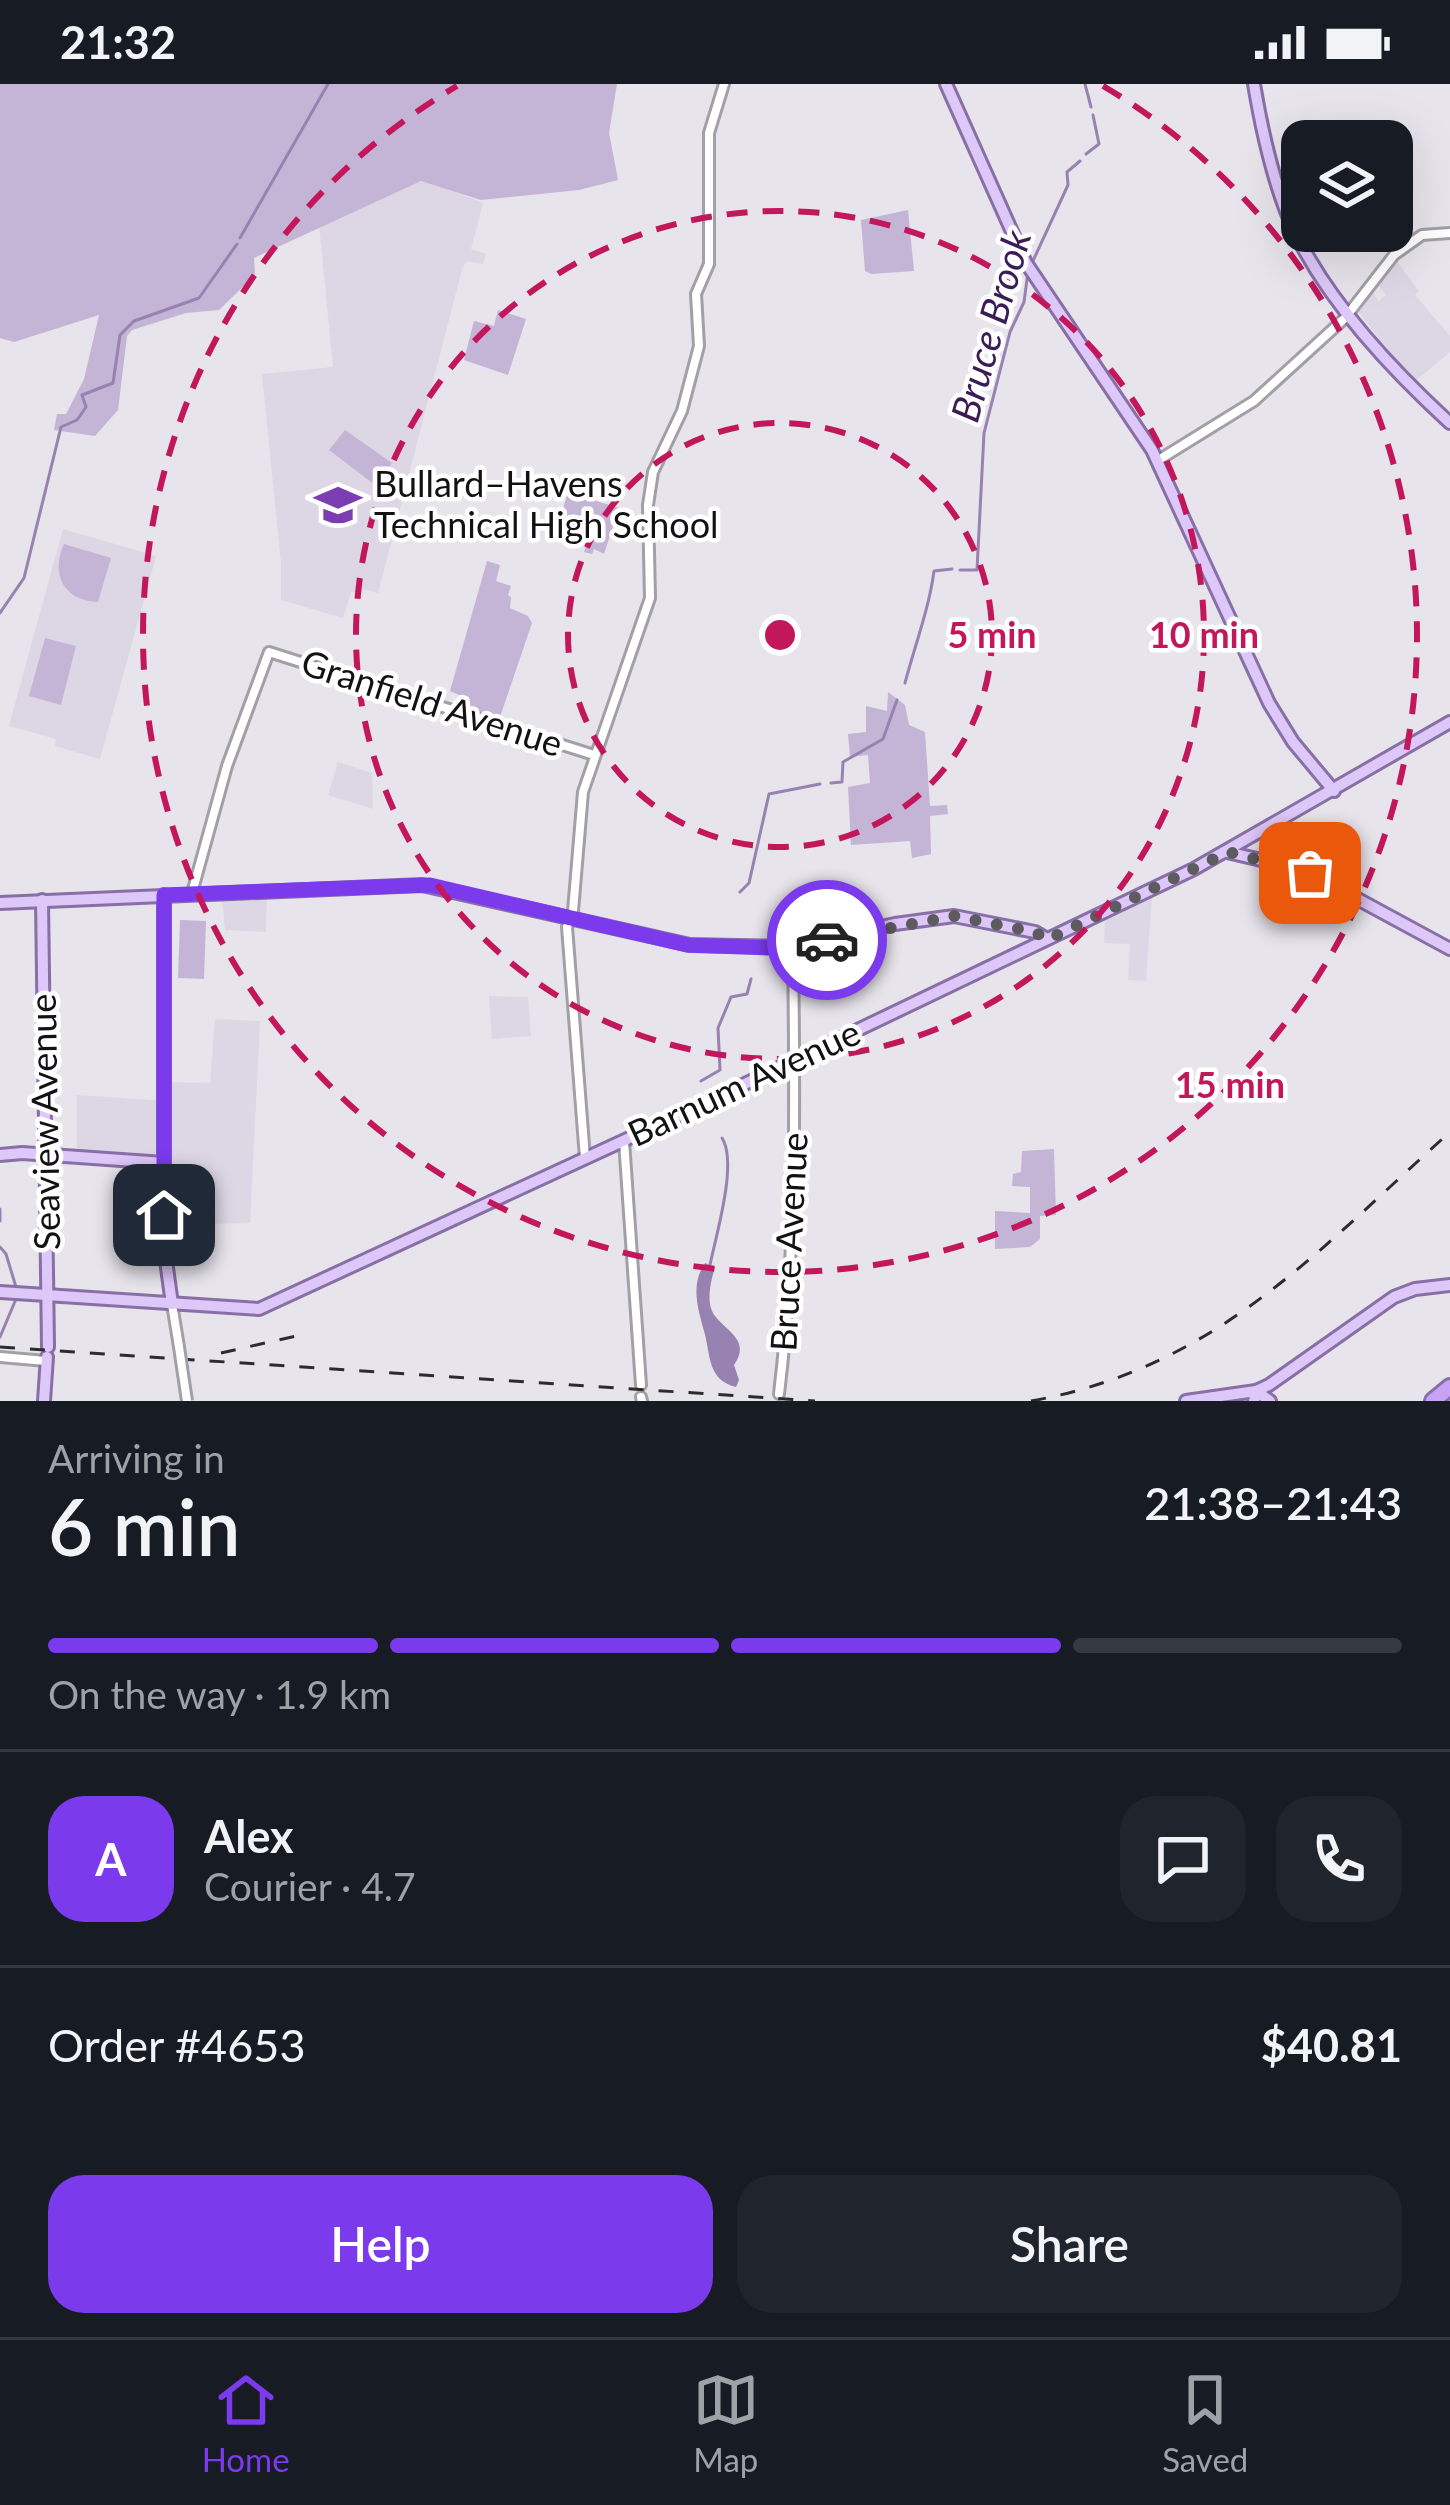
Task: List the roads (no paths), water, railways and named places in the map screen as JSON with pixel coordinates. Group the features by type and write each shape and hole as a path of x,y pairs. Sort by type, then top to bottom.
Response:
{"highway":[{"path":"1432,1401 1448,1394"}],"main road":[{"path":"946,84 1030,270 1157,461 1269,703 1293,742 1334,791"},
{"path":"1255,84 1264,136 1291,222 1392,370 1450,423"},
{"name":"Barnum Avenue","path":"0,1292 259,1309 796,1060 1228,852 1450,722"},
{"path":"1228,852 1307,872 1450,949"},
{"path":"0,900 430,885 687,945 793,947 954,916 1035,932 1047,940"},
{"path":"164,895 164,1246 172,1304"},
{"name":"Seaview Avenue","path":"42,900 49,1295 44,1401"},
{"path":"0,1155 164,1163"},
{"path":"1255,1396 1399,1294 1450,1285"},
{"path":"1186,1401 1255,1396 1270,1401"}],"street":[{"path":"585,1158 567,927 583,792 649,601 652,472 680,418 699,350 695,298 709,264 709,133 724,84"},
{"path":"1157,461 1254,401 1349,313 1400,250 1422,235 1450,233"},
{"name":"Granfield Avenue","path":"192,893 227,766 269,652 594,754"},
{"name":"Bruce Avenue","path":"779,1394 794,1246 793,947"},
{"path":"624,1141 641,1384"},
{"path":"172,1304 188,1401"},
{"path":"0,1358 47,1355"}],"waterway":[{"path":"240,238 328,84"},
{"name":"Bruce Brook","path":"1085,84 1091,107"},
{"name":"Bruce Brook","path":"1086,154 1099,144 1093,115"},
{"name":"Bruce Brook","path":"1032,263 1068,185 1067,172 1080,161"},
{"path":"0,613 24,578 61,427 77,420 86,407 82,395 113,383 120,335 134,321 199,298 237,244"},
{"name":"Bruce Brook","path":"960,570 977,570 984,433 1010,332 1024,302 1028,272"},
{"name":"Bruce Brook","path":"905,683 934,571 952,569"},
{"name":"Bruce Brook","path":"831,783 842,782 843,762 883,739 897,700"},
{"name":"Bruce Brook","path":"740,892 749,883 769,794 820,784"},
{"name":"Bruce Brook","path":"701,1081 720,1070 718,1028 731,997 747,994 751,979"},
{"name":"Bruce Brook","path":"710,1265 727,1181 722,1138"},
{"path":"0,1209 0,1221"},
{"path":"0,1247 16,1287"},
{"path":"0,1337 16,1299"}],"railway":[{"path":"1031,1401 1097,1385 1156,1362 1210,1333 1308,1261 1450,1132"},
{"path":"221,1353 296,1336"},
{"path":"0,1347 815,1401"}],"place":[{"name":"Bullard–Havens Technical High School","path":"338,505"}]}
